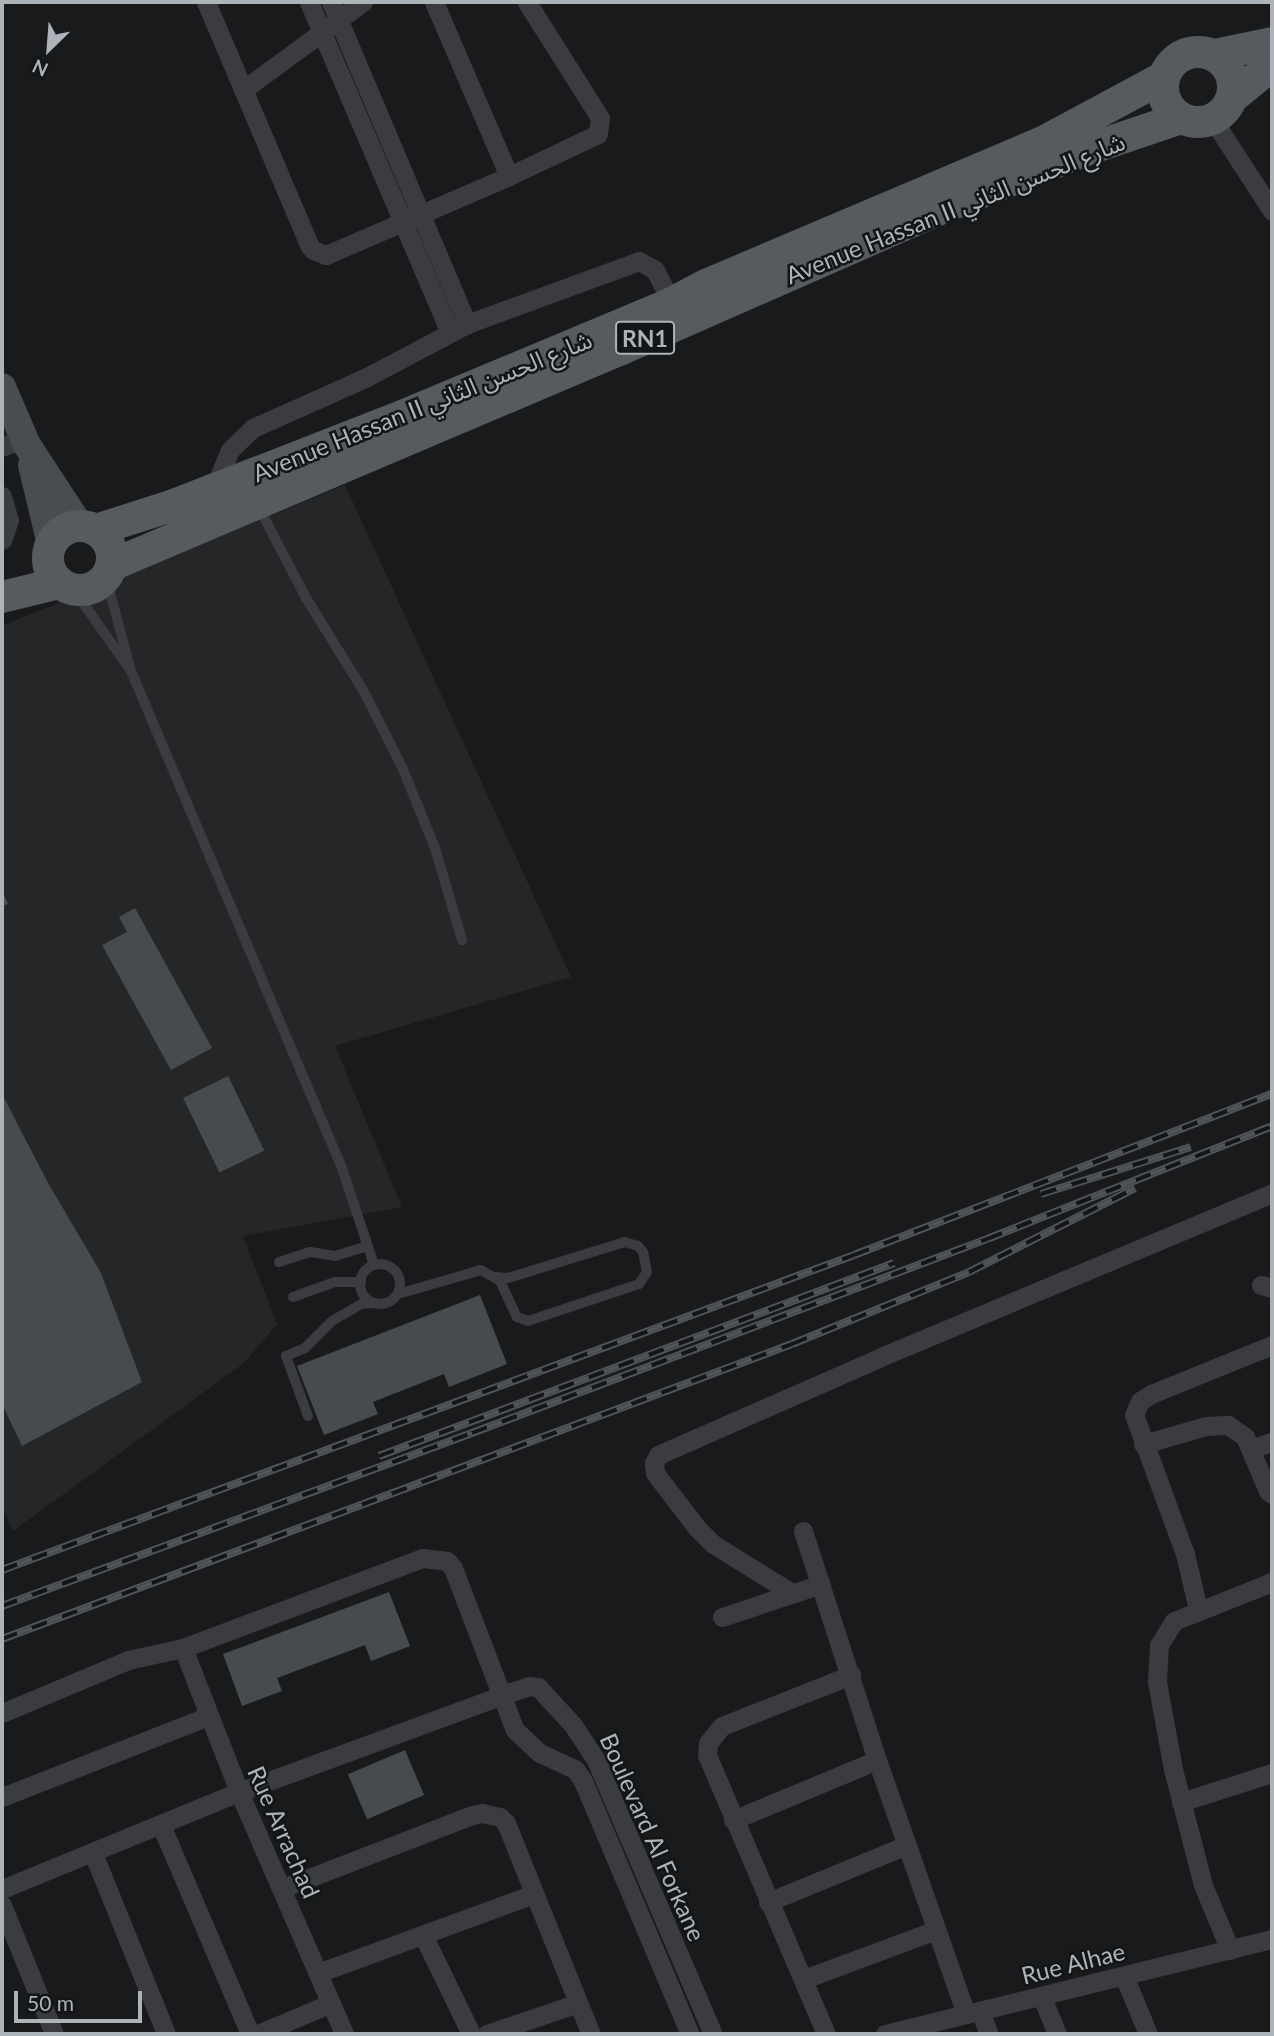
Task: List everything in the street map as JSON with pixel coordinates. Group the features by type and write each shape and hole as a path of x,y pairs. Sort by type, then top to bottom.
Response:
{"main road":[{"name":"RN1","path":"1164,77 1171,63 1184,54 1200,51 1215,55 1272,43"},
{"path":"1215,55 1227,66 1233,81 1223,108"},
{"path":"1223,108 1272,65"},
{"path":"1164,77 1166,100 1181,118"},
{"name":"Avenue Hassan II شارع الحسن الثاني","path":"58,569 63,531 88,528 213,491 407,414 1041,143 1164,77"},
{"name":"RN1","path":"1181,118 1197,122 1223,108"},
{"name":"Avenue Hassan II شارع الحسن الثاني","path":"58,569 86,590 109,571 256,503 619,350 933,212 1086,150 1181,118"},
{"path":"2,387 17,443 58,569"},
{"path":"17,443 88,528 109,545 109,571"},
{"name":"Avenue Hassan II شارع الحسن الثاني","path":"2,586 58,569"},
{"name":"Avenue Hassan II شارع الحسن الثاني","path":"2,597 58,569"}],"street":[{"path":"206,2 313,250 333,253 585,142 601,129 600,118 527,2"},
{"path":"309,2 412,219 459,328"},
{"path":"243,90 321,30 335,10 363,2"},
{"path":"434,2 509,176"},
{"path":"335,10 412,219"},
{"path":"1223,108 1272,211"},
{"path":"213,491 230,450 253,428 368,377 459,328 639,261 655,270 672,303"},
{"path":"2,496 9,520 2,540"},
{"path":"792,1594 713,1544 697,1528 655,1473 654,1463 658,1455 883,1356 1272,1193"},
{"path":"1198,1609 1185,1554 1134,1415 1140,1401 1173,1384 1272,1345"},
{"path":"1143,1444 1206,1426 1228,1425 1245,1437 1268,1491 1272,1494"},
{"path":"1250,1448 1272,1442"},
{"path":"803,1531 877,1760 936,1930 973,2013 989,2034"},
{"path":"2,1713 128,1660 183,1648 423,1558 440,1558 453,1568 502,1695 239,1791 2,1889"},
{"path":"1230,1950 1203,1885 1181,1802 1157,1682 1160,1645 1174,1621 1198,1609 1272,1582"},
{"path":"722,1617 821,1584"},
{"name":"Rue Arrachad","path":"183,1648 239,1791 345,2034"},
{"path":"826,2034 707,1755 708,1743 713,1734 736,1720 851,1675"},
{"name":"Boulevard Al Forkane","path":"690,2034 583,1781 575,1769 540,1752 520,1737 502,1695 529,1686 538,1687 584,1740 596,1760 713,2034"},
{"path":"2,1797 209,1716"},
{"path":"733,1821 877,1760"},
{"path":"1181,1802 1272,1773"},
{"path":"283,1888 482,1812 500,1817 506,1823 591,2034"},
{"path":"161,1825 250,2034"},
{"path":"768,1902 907,1844"},
{"path":"93,1853 166,2034"},
{"path":"318,1973 534,1894"},
{"path":"2,1905 9,1942 54,2034"},
{"path":"804,1979 936,1930"},
{"path":"424,1935 471,2034"},
{"name":"Rue Alhae","path":"885,2034 1272,1939"},
{"path":"1124,1976 1148,2034"},
{"path":"1042,1997 1057,2034"},
{"path":"258,2034 331,2003"},
{"path":"486,2034 578,2003"}],"lane":[{"path":"256,503 306,598 363,690 402,767 435,848 462,940"},
{"path":"58,569 131,671"},
{"path":"109,571 131,671 342,1168 358,1209 374,1265"},
{"path":"308,1416 286,1356 305,1348 332,1321 362,1304 391,1301 398,1294 474,1271 484,1271 505,1287 517,1317 528,1321 632,1287 644,1279 647,1272 643,1252 638,1246 625,1242 508,1278 495,1277"},
{"path":"279,1262 310,1252 335,1255 367,1246"},
{"path":"373,1303 365,1297 361,1282 366,1270 374,1265 392,1268 398,1276 398,1294"},
{"path":"293,1297 335,1282 361,1282"}],"shaded area":[{"path":"345,485 571,977 335,1046 402,1207 243,1236 277,1324 244,1363 13,1531 2,1506 2,626"}],"building":[{"path":"2,890 8,904 2,906"},
{"path":"135,908 212,1048 171,1070 102,945 127,932 119,917"},
{"path":"228,1076 264,1151 219,1173 183,1098"},
{"path":"2,1094 48,1183 101,1273 142,1382 22,1446 2,1404"},
{"path":"480,1295 507,1364 449,1387 444,1374 373,1402 378,1414 324,1435 297,1366"},
{"path":"389,1592 410,1646 371,1661 365,1645 277,1678 282,1691 242,1706 223,1654"},
{"path":"405,1750 424,1795 367,1819 348,1774"}],"railway":[{"path":"2,1570 854,1255 1272,1094"},
{"path":"2,1606 987,1239 1272,1126"},
{"path":"1041,1194 1191,1147"},
{"path":"2,1639 792,1344 969,1272 1135,1188"},
{"path":"379,1456 894,1263"}]}
